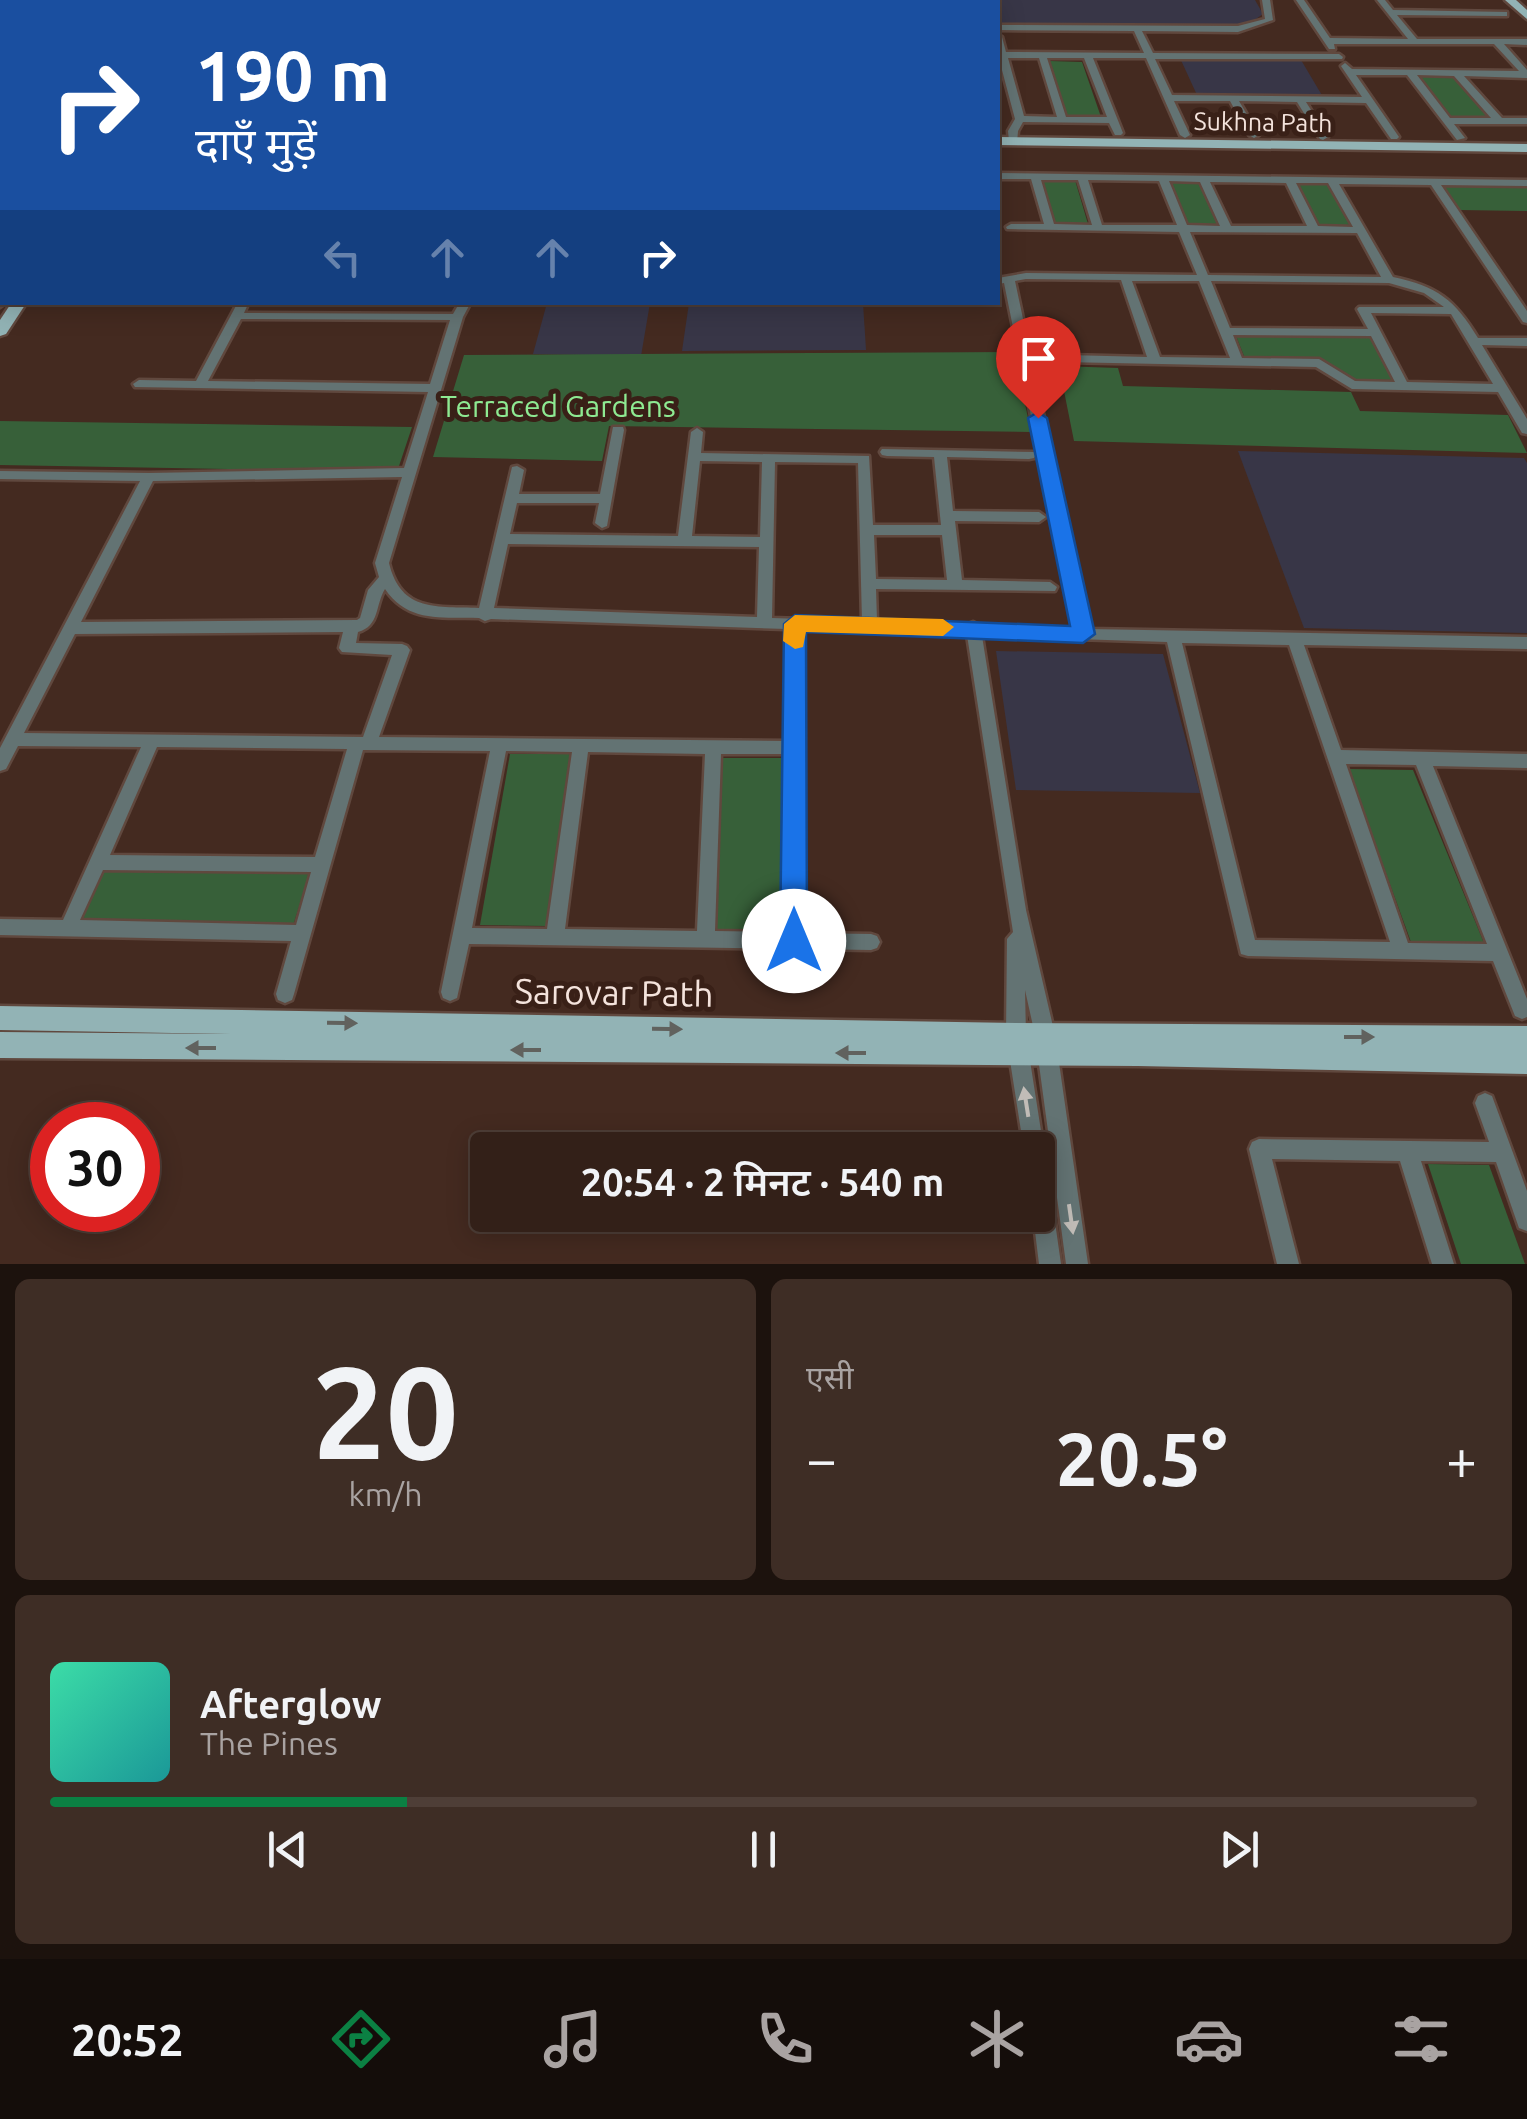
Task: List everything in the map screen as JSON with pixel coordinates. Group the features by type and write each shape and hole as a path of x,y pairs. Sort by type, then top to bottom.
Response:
{"main road":[{"path":"1514,0 1527,13"},
{"name":"Sukhna Path","path":"1000,144 1527,150"},
{"name":"Sukhna Path","path":"1000,144 1527,150"},
{"path":"0,331 18,305"},
{"name":"Sarovar Path","path":"0,1018 1017,1044"},
{"name":"Sarovar Path","path":"0,1045 1046,1044 1527,1038"},
{"name":"Sarovar Path","path":"1046,1044 1527,1061"}],"street":[{"path":"1000,27 1238,29 1263,24 1271,14 1266,0"},
{"path":"1300,0 1394,137"},
{"path":"1380,0 1414,42"},
{"path":"1453,0 1464,13"},
{"path":"1390,12 1504,14"},
{"path":"1137,28 1185,135"},
{"path":"1329,41 1527,42"},
{"path":"1497,42 1527,75"},
{"path":"1000,46 1020,118 1013,131 1014,142"},
{"path":"1002,55 1339,58"},
{"path":"1042,55 1062,119"},
{"path":"1088,56 1118,133"},
{"path":"1350,72 1527,75"},
{"path":"1410,73 1460,138"},
{"path":"1458,74 1499,121"},
{"path":"1167,98 1368,100"},
{"path":"1233,99 1254,135"},
{"path":"1300,100 1323,136"},
{"path":"1020,118 1113,120"},
{"path":"1446,121 1527,122"},
{"path":"1000,176 1527,183"},
{"path":"1035,177 1050,227"},
{"path":"1082,178 1098,228"},
{"path":"1163,178 1238,362"},
{"path":"1204,179 1226,229"},
{"path":"1290,180 1314,230"},
{"path":"1332,181 1389,280"},
{"path":"1434,182 1527,320"},
{"path":"1011,227 1360,230"},
{"path":"1083,634 1003,281 1026,276 1389,280 1434,292 1456,311 1526,425"},
{"path":"1126,278 1155,362"},
{"path":"200,384 242,305"},
{"path":"350,316 355,305"},
{"path":"464,305 382,563 385,580 400,601 421,611 1173,638 1527,643"},
{"path":"1403,386 1364,310 1456,311"},
{"path":"236,316 458,318"},
{"path":"1225,331 1377,334"},
{"path":"1474,341 1527,342"},
{"path":"1067,359 1320,363 1352,385 1502,388"},
{"path":"139,384 435,388"},
{"path":"602,523 618,430"},
{"path":"684,541 697,432"},
{"path":"887,452 1029,455"},
{"path":"940,453 955,585"},
{"path":"694,457 864,459 870,626"},
{"path":"764,623 769,458"},
{"path":"485,616 517,470"},
{"path":"0,475 149,478 410,472"},
{"path":"0,764 149,478"},
{"path":"510,498 606,499"},
{"path":"866,530 1038,517"},
{"path":"502,539 766,542"},
{"path":"72,628 352,626 367,621 375,590 385,580"},
{"path":"868,584 1050,588"},
{"path":"794,941 795,624"},
{"path":"285,994 363,743 402,650 346,648 352,626"},
{"path":"974,628 1016,910 1046,1044 1078,1264"},
{"path":"1173,638 1248,948 1499,953"},
{"path":"1295,640 1402,951"},
{"path":"13,739 793,748"},
{"path":"68,928 152,741"},
{"path":"450,992 498,745"},
{"path":"556,937 580,746"},
{"path":"706,940 714,748"},
{"path":"1336,757 1527,760"},
{"path":"1422,759 1522,1010"},
{"path":"97,862 322,865"},
{"path":"1016,910 1017,1044 1031,1132"},
{"path":"0,926 302,933"},
{"path":"461,936 871,942"},
{"path":"1484,1104 1527,1220"},
{"path":"1288,1264 1259,1149 1502,1152"},
{"path":"1407,1151 1443,1264"},
{"path":"1046,1232 1050,1264"}],"shaded area":[{"path":"1000,0 1255,0 1263,14 1250,23 1233,25 1001,23"},
{"path":"1180,58 1301,60 1323,97 1197,95"},
{"path":"546,305 650,305 641,356 533,354"},
{"path":"689,305 863,305 866,350 682,351"},
{"path":"1238,451 1524,458 1527,633 1304,628"},
{"path":"996,651 1163,654 1200,793 1016,790"}],"green space":[{"path":"1050,61 1082,62 1101,117 1067,116"},
{"path":"1418,75 1455,75 1490,117 1451,116"},
{"path":"1043,180 1075,180 1088,224 1055,223"},
{"path":"1166,181 1199,181 1218,225 1185,225"},
{"path":"1295,182 1328,183 1353,226 1320,226"},
{"path":"1442,186 1527,186 1527,211 1459,210"},
{"path":"1236,336 1371,338 1392,380 1351,379 1320,358 1244,356"},
{"name":"Terraced Gardens","path":"1014,352 1031,432 609,426 602,461 433,457 464,355"},
{"path":"1059,366 1118,368 1123,386 1351,392 1360,411 1508,415 1527,453 1074,441"},
{"path":"0,421 412,427 397,472 0,465"},
{"path":"510,754 570,754 547,926 480,925"},
{"path":"722,758 782,758 783,931 716,930"},
{"path":"1348,769 1413,770 1484,943 1411,942"},
{"path":"104,868 310,872 293,926 81,922"},
{"path":"1428,1164 1489,1165 1525,1264 1461,1264"}],"slow traffic":[{"path":"795,641 795,624 943,627"}],"route":[{"path":"794,941 795,624 1083,634 1038,418"}]}
